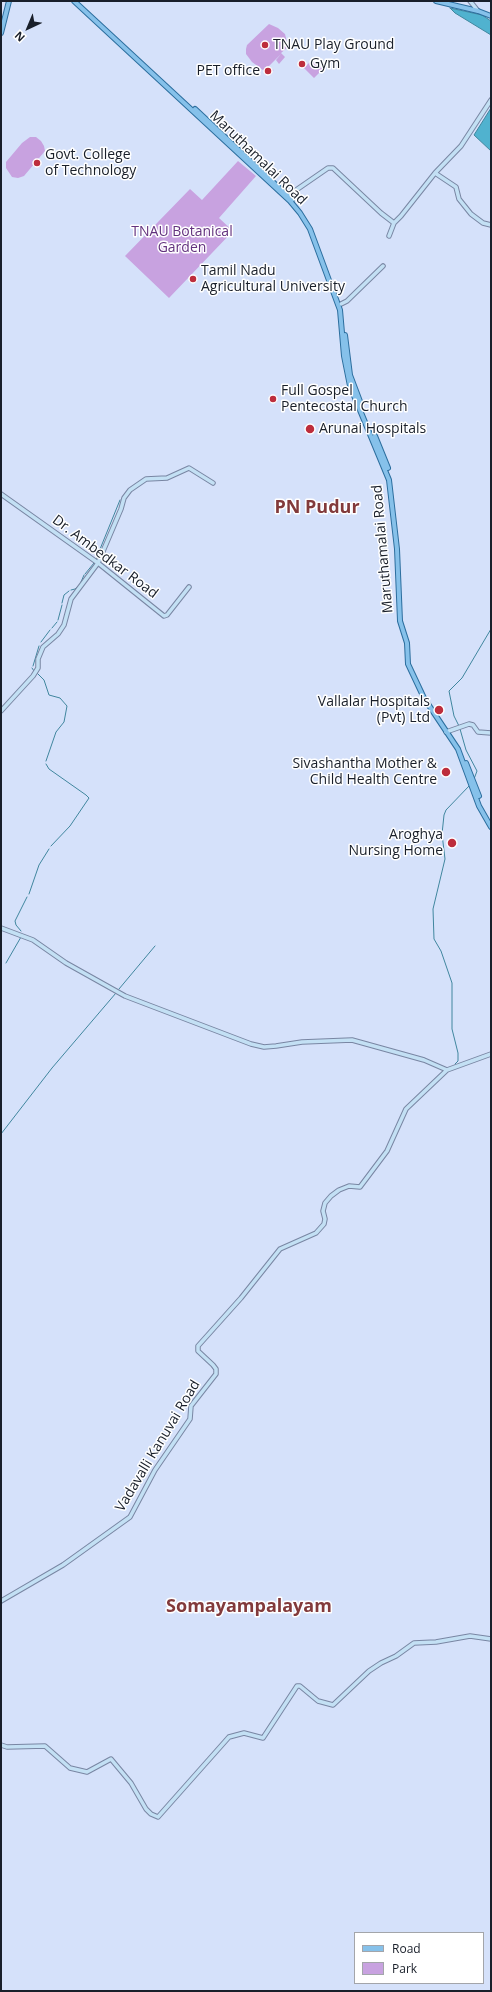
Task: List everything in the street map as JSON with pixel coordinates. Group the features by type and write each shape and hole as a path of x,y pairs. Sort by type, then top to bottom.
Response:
{"main road":[{"path":"1,26 8,1"},
{"path":"1,33 8,1"},
{"name":"Maruthamalai Road","path":"75,1 287,196 302,212 312,228 341,304 352,381 386,462 393,484 399,547 402,619 404,630 409,642 410,664 422,690 447,731"},
{"path":"436,1 478,11 491,16"},
{"name":"Maruthamalai Road","path":"287,196 310,229 338,305 348,381 389,480 397,549 400,621 407,643 408,664 424,698 461,752 481,805 491,824"},
{"name":"Maruthamalai Road","path":"475,788 479,806 491,827"}],"street":[{"path":"470,1 478,11"},
{"path":"389,236 394,223 435,173 461,146 491,100"},
{"path":"287,196 328,168 333,168 381,213 394,223"},
{"path":"435,173 454,185 459,199 471,214 483,223 491,225"},
{"path":"341,304 347,301 383,266"},
{"path":"1,711 36,672 38,659 43,647 62,628 71,599 98,563 121,509 124,498 138,483 146,479 167,478 189,468 213,483"},
{"name":"Dr. Ambedkar Road","path":"1,494 98,563 164,616 189,588"},
{"path":"447,731 462,725 471,724 478,732 491,733"},
{"path":"1,928 33,940 66,963 126,996 251,1044 270,1047 308,1042 352,1040 424,1060 447,1070 491,1054"},
{"name":"Vadavalli Kanuvai Road","path":"1,1601 63,1565 130,1516 155,1470 190,1419 191,1406 216,1374 216,1369 198,1351 198,1346 241,1298 280,1249 316,1233 324,1224 325,1219 323,1211 325,1203 331,1196 339,1190 349,1186 360,1187 364,1183 387,1151 406,1109 447,1070"},
{"path":"1,1745 7,1747 45,1746 70,1768 87,1772 111,1759 124,1774 150,1814 158,1817 229,1737 244,1733 263,1738 297,1686 300,1686 318,1701 333,1705 370,1671 381,1663 396,1656 414,1643 436,1642 470,1636 491,1639"}],"green space":[{"path":"269,24 278,28 285,34 288,47 281,53 285,57 279,64 276,60 281,54 269,66 264,68 274,70 267,73 252,62 246,54 246,49 247,45"},
{"path":"312,60 323,69 314,78 304,68"},
{"path":"30,137 36,137 41,141 45,151 24,176 18,178 12,177 6,168 6,162 22,143"},
{"name":"TNAU Botanical Garden","path":"238,161 256,176 219,218 233,231 169,298 125,256 190,189 202,200"}],"water":[{"path":"450,8 482,15 491,21 491,35 455,13"},
{"path":"491,108 491,151 474,135"}],"waterway":[{"path":"96,559 120,500"},
{"path":"85,574 94,563"},
{"path":"81,582 84,575"},
{"path":"71,590 75,589 80,584"},
{"path":"62,603 64,595 69,591"},
{"path":"58,620 62,605"},
{"path":"52,628 57,622"},
{"path":"459,726 454,716 449,691 462,678 491,629"},
{"path":"41,642 50,630"},
{"path":"33,666 39,646"},
{"path":"37,673 44,680 49,695 60,698 67,706 64,722 56,732 46,761"},
{"path":"460,729 466,750 477,771 474,779"},
{"path":"46,764 49,769 89,798 70,826 51,846"},
{"path":"455,1064 458,1061 458,1053 452,1029 452,983 441,951 434,939 433,909 445,859 442,834 444,815 446,810 470,785"},
{"path":"29,894 39,865 49,849"},
{"path":"21,931 16,925 15,921 27,897"},
{"path":"6,963 21,937"},
{"path":"119,989 155,946"},
{"path":"1,1134 52,1068 116,993"}],"place":[{"name":"TNAU Play Ground","path":"265,45"},
{"name":"Gym","path":"302,64"},
{"name":"PET office","path":"268,71"},
{"name":"Govt. College of Technology","path":"37,163"},
{"name":"Tamil Nadu Agricultural University","path":"193,279"},
{"name":"Full Gospel Pentecostal Church","path":"273,399"},
{"name":"Arunai Hospitals","path":"310,429"},
{"name":"Vallalar Hospitals (Pvt) Ltd","path":"439,710"},
{"name":"Sivashantha Mother & Child Health Centre","path":"446,772"},
{"name":"Aroghya Nursing Home","path":"452,843"}],"district":[{"name":"PN Pudur","path":"317,508"},
{"name":"Somayampalayam","path":"249,1607"}]}
